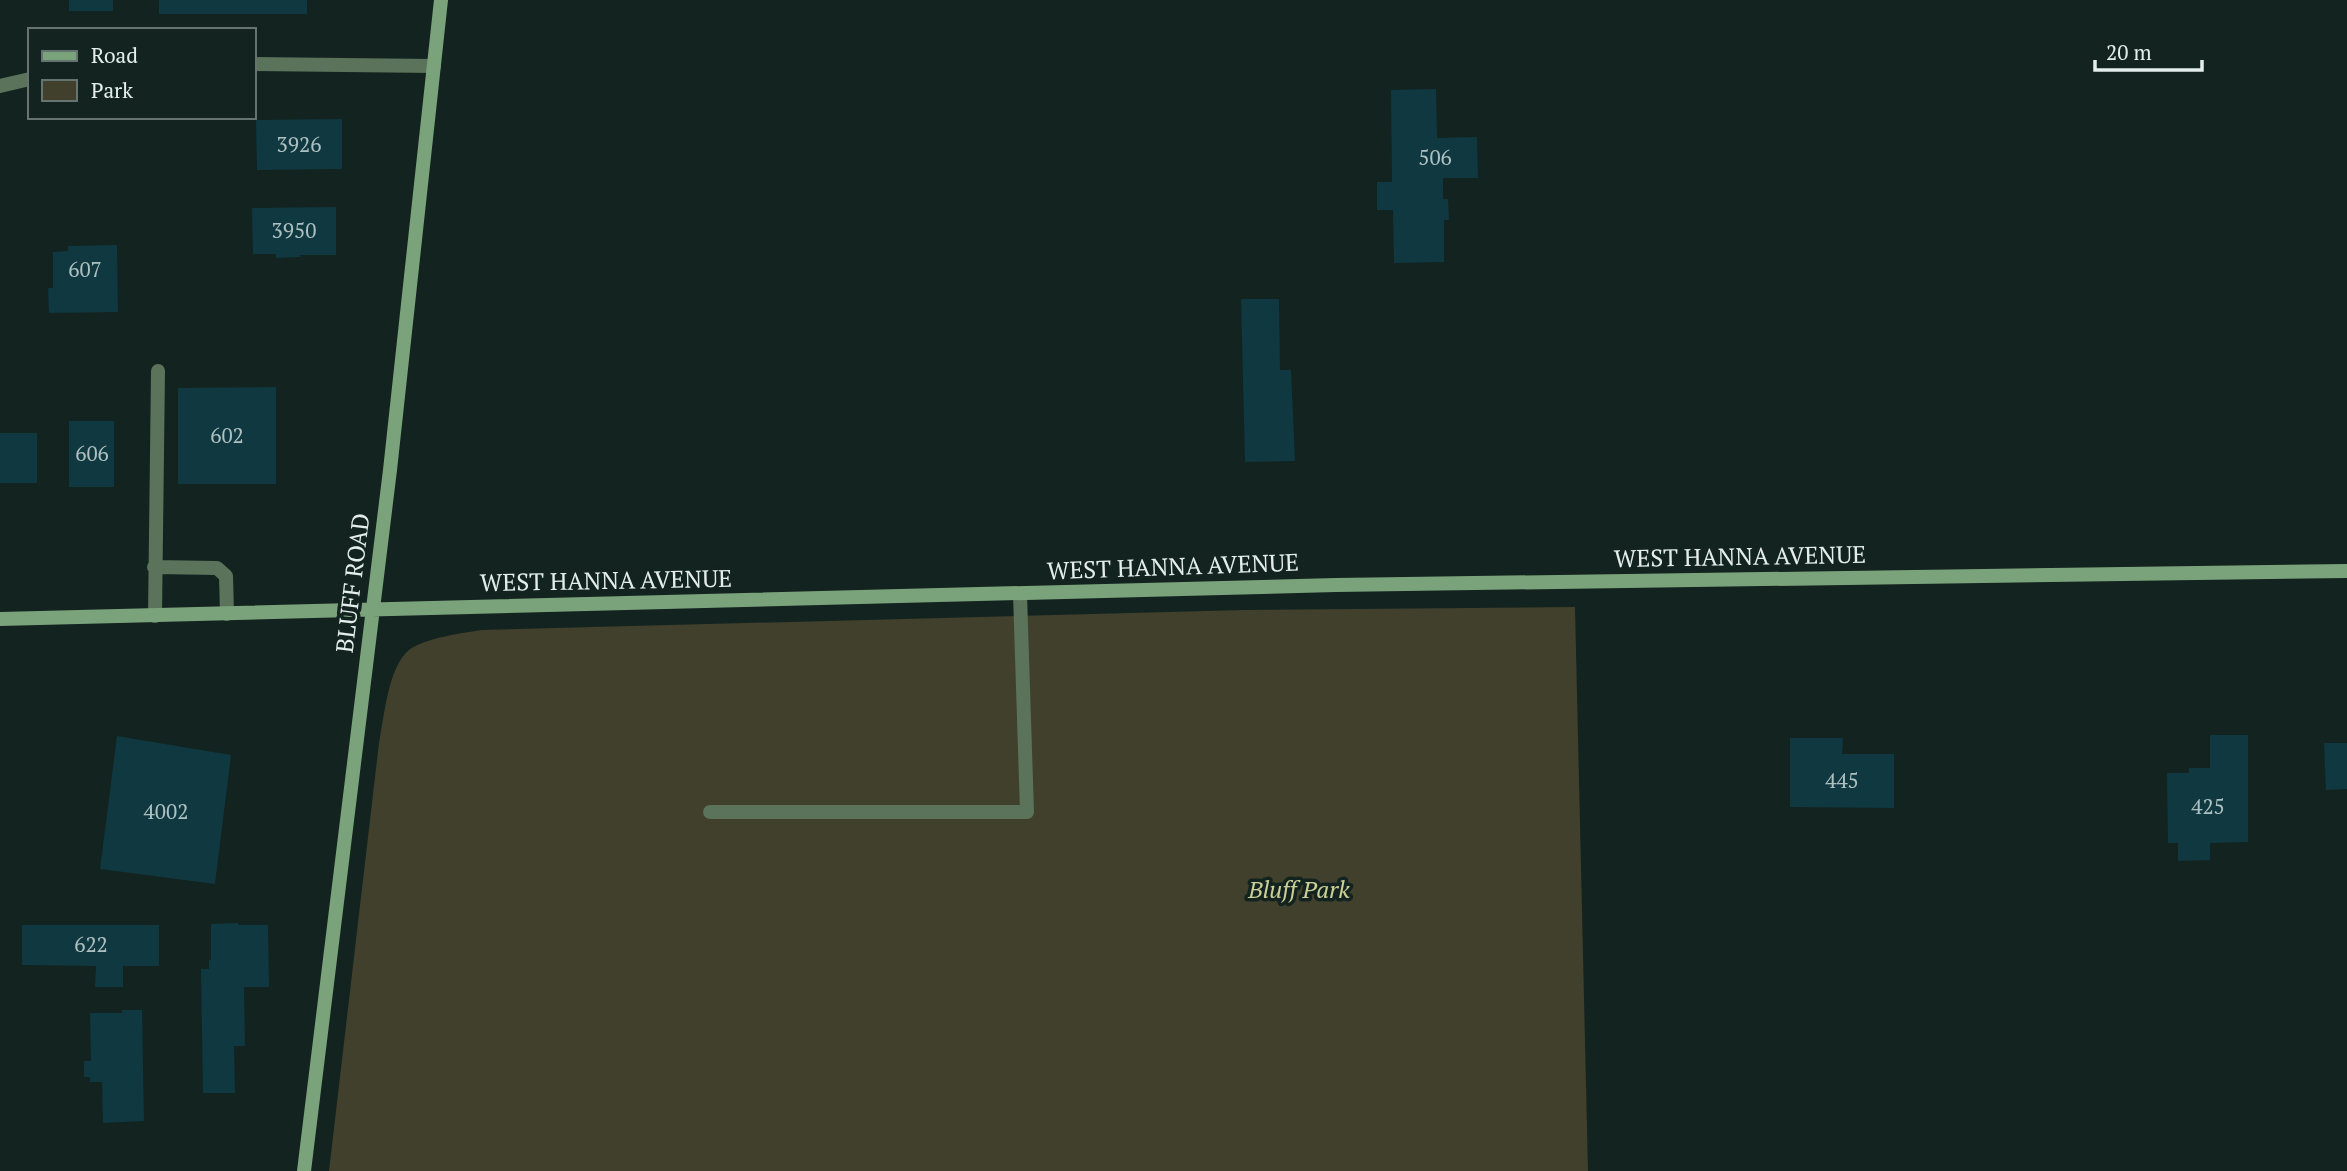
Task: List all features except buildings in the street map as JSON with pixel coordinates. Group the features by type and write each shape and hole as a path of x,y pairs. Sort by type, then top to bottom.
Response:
{"main road":[{"name":"BLUFF ROAD","path":"304,1171 390,470 441,0"},
{"name":"WEST HANNA AVENUE","path":"0,619 1364,585 2347,571"}],"street":[{"path":"256,64 433,66"},
{"path":"0,86 28,79"},
{"path":"155,616 158,371"},
{"path":"154,568 217,568 226,576 227,614"},
{"path":"710,812 1027,812 1020,594"}],"green space":[{"name":"Bluff Park","path":"1575,607 1588,1171 329,1171 379,743 396,668 409,650 424,642 482,630 1244,610"}]}
